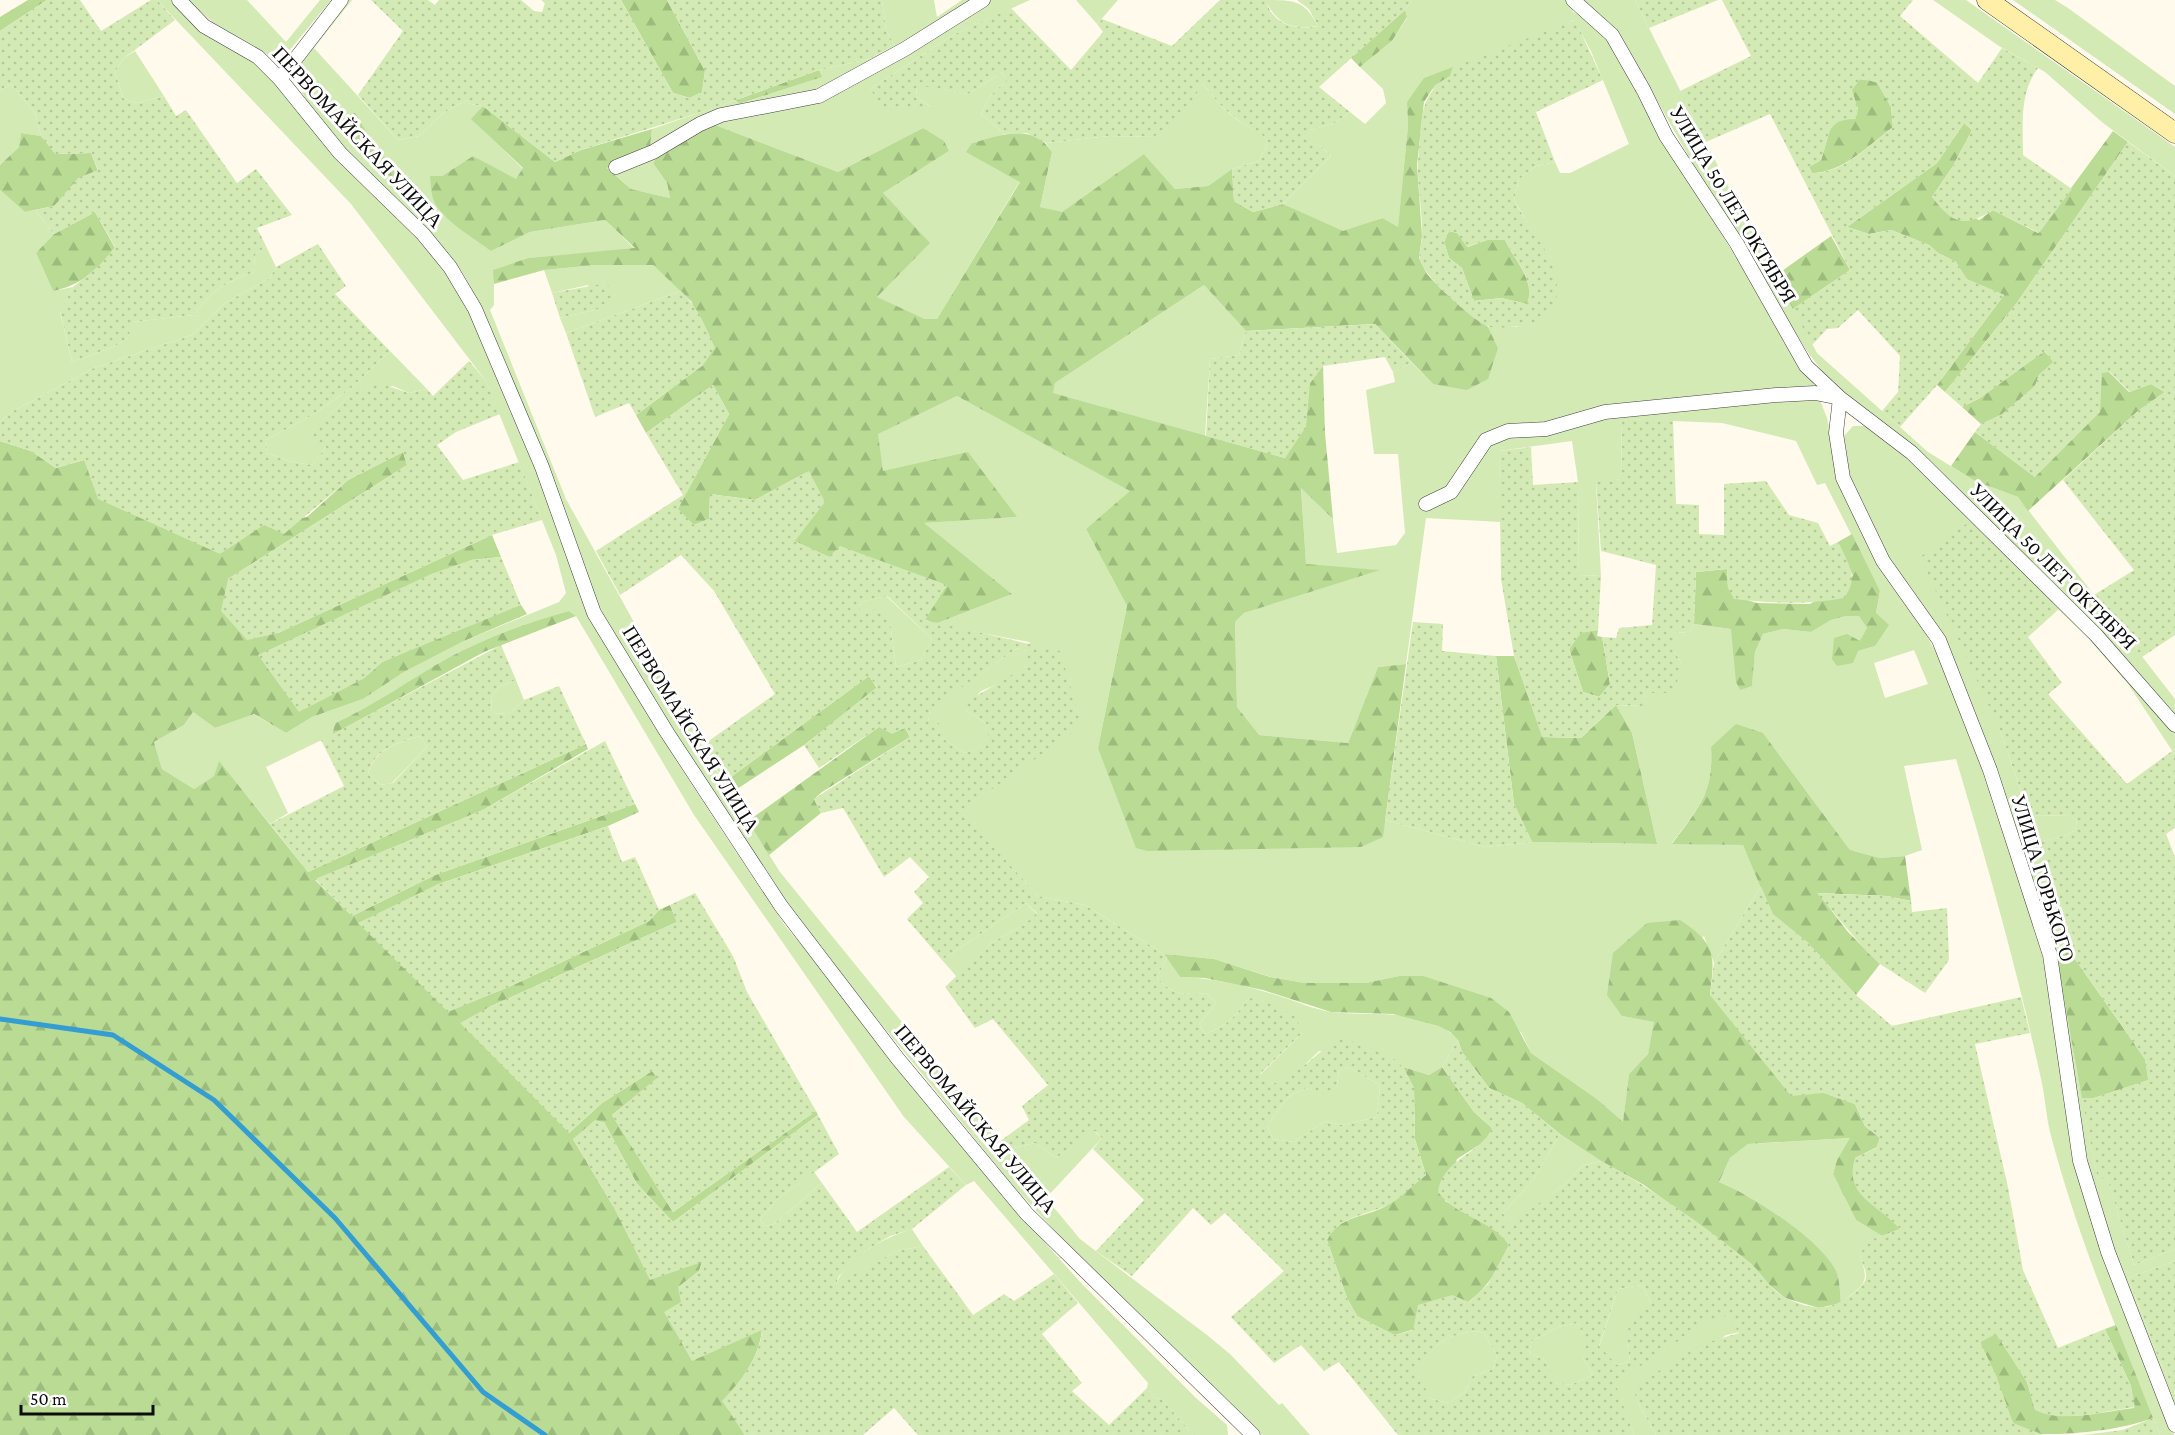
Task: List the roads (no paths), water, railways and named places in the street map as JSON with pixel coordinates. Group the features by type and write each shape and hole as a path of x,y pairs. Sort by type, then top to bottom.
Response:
{"street":[{"name":"ПЕРВОМАЙСКАЯ УЛИЦА","path":"179,0 204,26 258,57 280,79 340,153 423,234 450,267 475,309 542,467 594,613 666,731 781,906 898,1059 1027,1214 1252,1434"},
{"path":"280,79 341,0"},
{"path":"616,167 653,152 700,124 721,115 819,96 905,49 983,0"},
{"name":"УЛИЦА 50 ЛЕТ ОКТЯБРЯ","path":"1573,0 1612,35 1666,136 1737,244 1806,366 1840,398 1912,453 2097,634 2175,725"},
{"path":"1988,0 2175,133"},
{"name":"УЛИЦА 50 ЛЕТ ОКТЯБРЯ","path":"1426,504 1451,492 1486,440 1508,430 1546,429 1605,412 1815,393 1840,398"},
{"name":"УЛИЦА ГОРЬКОГО","path":"1840,398 1836,433 1843,478 1883,561 1939,640 1990,770 2050,955 2080,1161 2108,1252 2175,1425"}],"waterway":[{"path":"0,1019 113,1035 214,1100 335,1218 483,1392 545,1435"}]}
